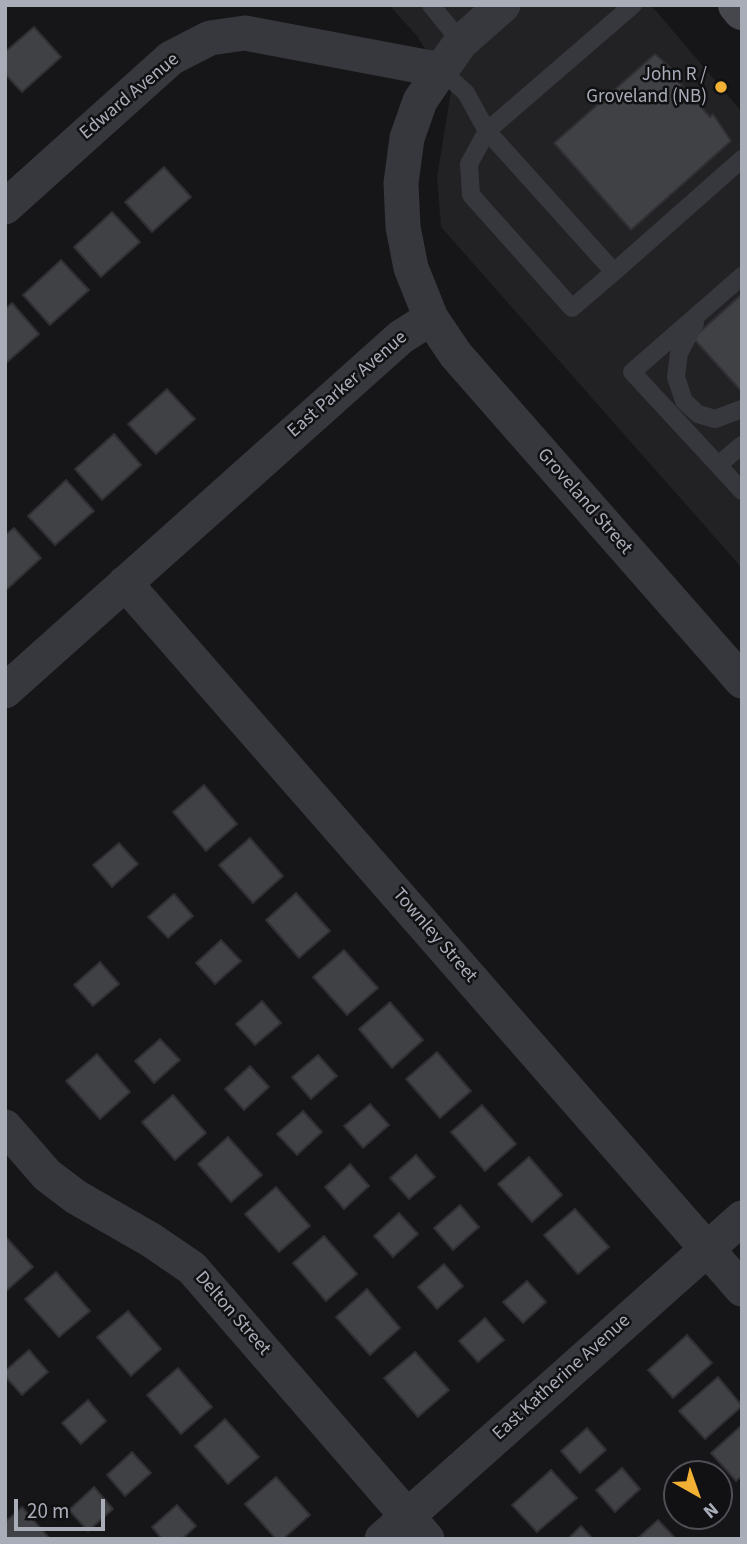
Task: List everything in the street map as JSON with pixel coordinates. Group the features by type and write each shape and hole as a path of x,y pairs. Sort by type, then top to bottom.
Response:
{"main road":[{"path":"737,5 742,11"}],"street":[{"path":"431,318 411,268 403,227 401,183 407,138 420,101 461,42 503,5"},
{"name":"Edward Avenue","path":"5,207 171,58 210,38 245,33 441,70"},
{"name":"East Parker Avenue","path":"5,691 401,337 431,318"},
{"name":"Groveland Street","path":"431,318 456,355 742,681"},
{"name":"Townley Street","path":"125,583 742,1289"},
{"name":"Delton Street","path":"5,1127 47,1175 75,1197 167,1250 191,1268 417,1528"},
{"name":"East Katherine Avenue","path":"382,1539 417,1528 706,1249 742,1218"}],"lane":[{"path":"431,5 461,42"},
{"path":"633,5 487,131 469,164 471,195 572,307 742,159"},
{"path":"441,70 466,93 487,131 614,272"},
{"path":"742,276 632,372 742,491"},
{"path":"718,297 691,328 679,353 676,377 684,401 698,414 715,419 742,409"},
{"path":"718,465 742,445"}],"shaded area":[{"path":"389,5 651,5 742,112 742,568 441,227 437,177 451,91 417,36"}],"building":[{"path":"34,27 61,57 22,92 5,74 5,52"},
{"path":"655,54 680,76 676,79 710,117 713,114 731,141 631,230 554,143"},
{"path":"164,167 191,197 152,232 125,202"},
{"path":"112,212 140,242 101,277 74,247"},
{"path":"61,260 89,290 50,325 23,295"},
{"path":"742,294 742,392 693,338"},
{"path":"12,303 39,334 5,364 5,309"},
{"path":"167,389 195,419 156,454 128,424"},
{"path":"114,434 141,465 102,500 75,469"},
{"path":"66,480 94,511 55,545 28,516"},
{"path":"14,528 41,558 5,591 5,535"},
{"path":"204,785 237,824 206,851 173,812"},
{"path":"250,838 283,876 253,903 219,865"},
{"path":"119,843 138,864 112,887 93,865"},
{"path":"296,893 330,931 299,958 266,920"},
{"path":"174,894 193,916 168,938 148,917"},
{"path":"221,940 241,961 215,984 196,963"},
{"path":"344,950 378,988 347,1015 313,977"},
{"path":"100,962 119,984 93,1006 74,985"},
{"path":"262,1001 281,1023 255,1045 236,1024"},
{"path":"390,1002 423,1040 392,1068 359,1029"},
{"path":"160,1039 180,1060 154,1083 135,1061"},
{"path":"437,1052 471,1091 440,1118 406,1079"},
{"path":"97,1054 130,1092 100,1119 66,1081"},
{"path":"318,1055 337,1076 311,1099 292,1077"},
{"path":"250,1066 269,1087 244,1110 225,1089"},
{"path":"173,1095 206,1133 175,1160 142,1122"},
{"path":"370,1104 389,1125 363,1148 344,1126"},
{"path":"482,1105 516,1144 485,1171 451,1132"},
{"path":"303,1111 322,1132 297,1155 277,1134"},
{"path":"228,1137 262,1175 231,1202 198,1164"},
{"path":"416,1155 435,1177 409,1199 390,1178"},
{"path":"529,1157 562,1195 532,1222 498,1184"},
{"path":"350,1164 369,1186 344,1209 325,1187"},
{"path":"276,1187 310,1226 279,1252 245,1214"},
{"path":"460,1205 479,1227 453,1250 434,1228"},
{"path":"575,1209 609,1247 578,1274 544,1235"},
{"path":"399,1213 418,1234 393,1257 374,1236"},
{"path":"5,1236 33,1267 5,1292"},
{"path":"324,1236 357,1274 326,1301 293,1263"},
{"path":"444,1264 463,1286 437,1309 418,1287"},
{"path":"56,1272 90,1311 59,1337 25,1299"},
{"path":"527,1281 546,1302 523,1323 503,1302"},
{"path":"367,1289 400,1328 370,1355 336,1317"},
{"path":"128,1311 161,1349 131,1376 97,1337"},
{"path":"485,1318 504,1340 478,1362 459,1341"},
{"path":"687,1335 712,1363 673,1398 648,1370"},
{"path":"29,1350 48,1372 22,1395 5,1376 5,1371"},
{"path":"415,1352 449,1390 418,1417 384,1378"},
{"path":"178,1368 212,1407 181,1434 147,1395"},
{"path":"718,1377 742,1406 705,1439 679,1411"},
{"path":"88,1400 106,1421 81,1444 62,1423"},
{"path":"225,1419 259,1457 228,1484 195,1446"},
{"path":"742,1425 742,1476 736,1481 733,1478 733,1460 717,1460 711,1453"},
{"path":"587,1428 606,1450 580,1473 561,1451"},
{"path":"132,1452 151,1473 125,1496 107,1475"},
{"path":"622,1468 640,1489 615,1512 596,1490"},
{"path":"551,1470 577,1498 537,1532 512,1505"},
{"path":"276,1477 310,1515 283,1539 276,1539 245,1504"},
{"path":"94,1487 113,1509 88,1531 69,1510"},
{"path":"177,1505 196,1526 182,1539 162,1539 152,1527"},
{"path":"22,1507 50,1539 5,1539 5,1522"},
{"path":"658,1520 663,1525 663,1530 667,1530 676,1539 637,1539"},
{"path":"581,1526 593,1539 568,1539"}],"place":[{"name":"John R / Groveland (NB)","path":"721,87"}]}
